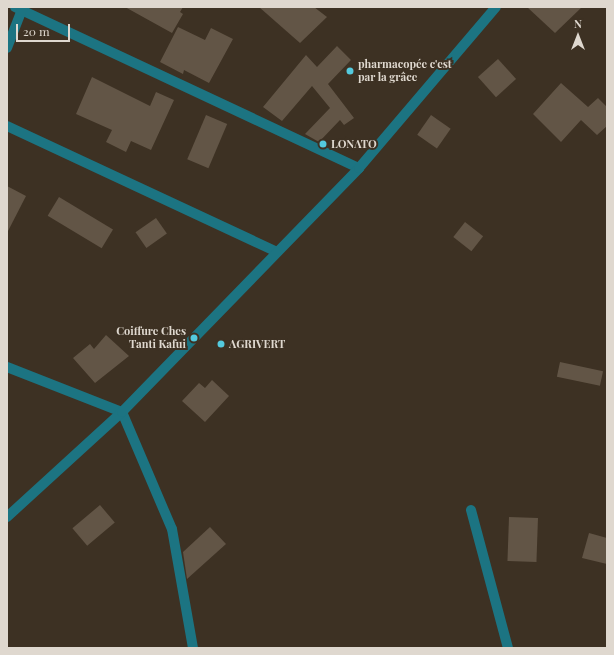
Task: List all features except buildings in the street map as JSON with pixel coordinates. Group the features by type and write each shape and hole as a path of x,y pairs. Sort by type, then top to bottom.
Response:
{"street":[{"path":"7,518 122,412 359,168 496,7"},
{"path":"7,48 20,8 359,168"},
{"path":"7,126 277,252"},
{"path":"7,367 122,412 172,529 193,648"},
{"path":"471,510 508,648"}],"place":[{"name":"pharmacopée c'est par la grâce","path":"350,71"},
{"name":"LONATO","path":"323,144"},
{"name":"Coiffure Ches Tanti Kafui","path":"194,338"},
{"name":"AGRIVERT","path":"221,344"}]}
